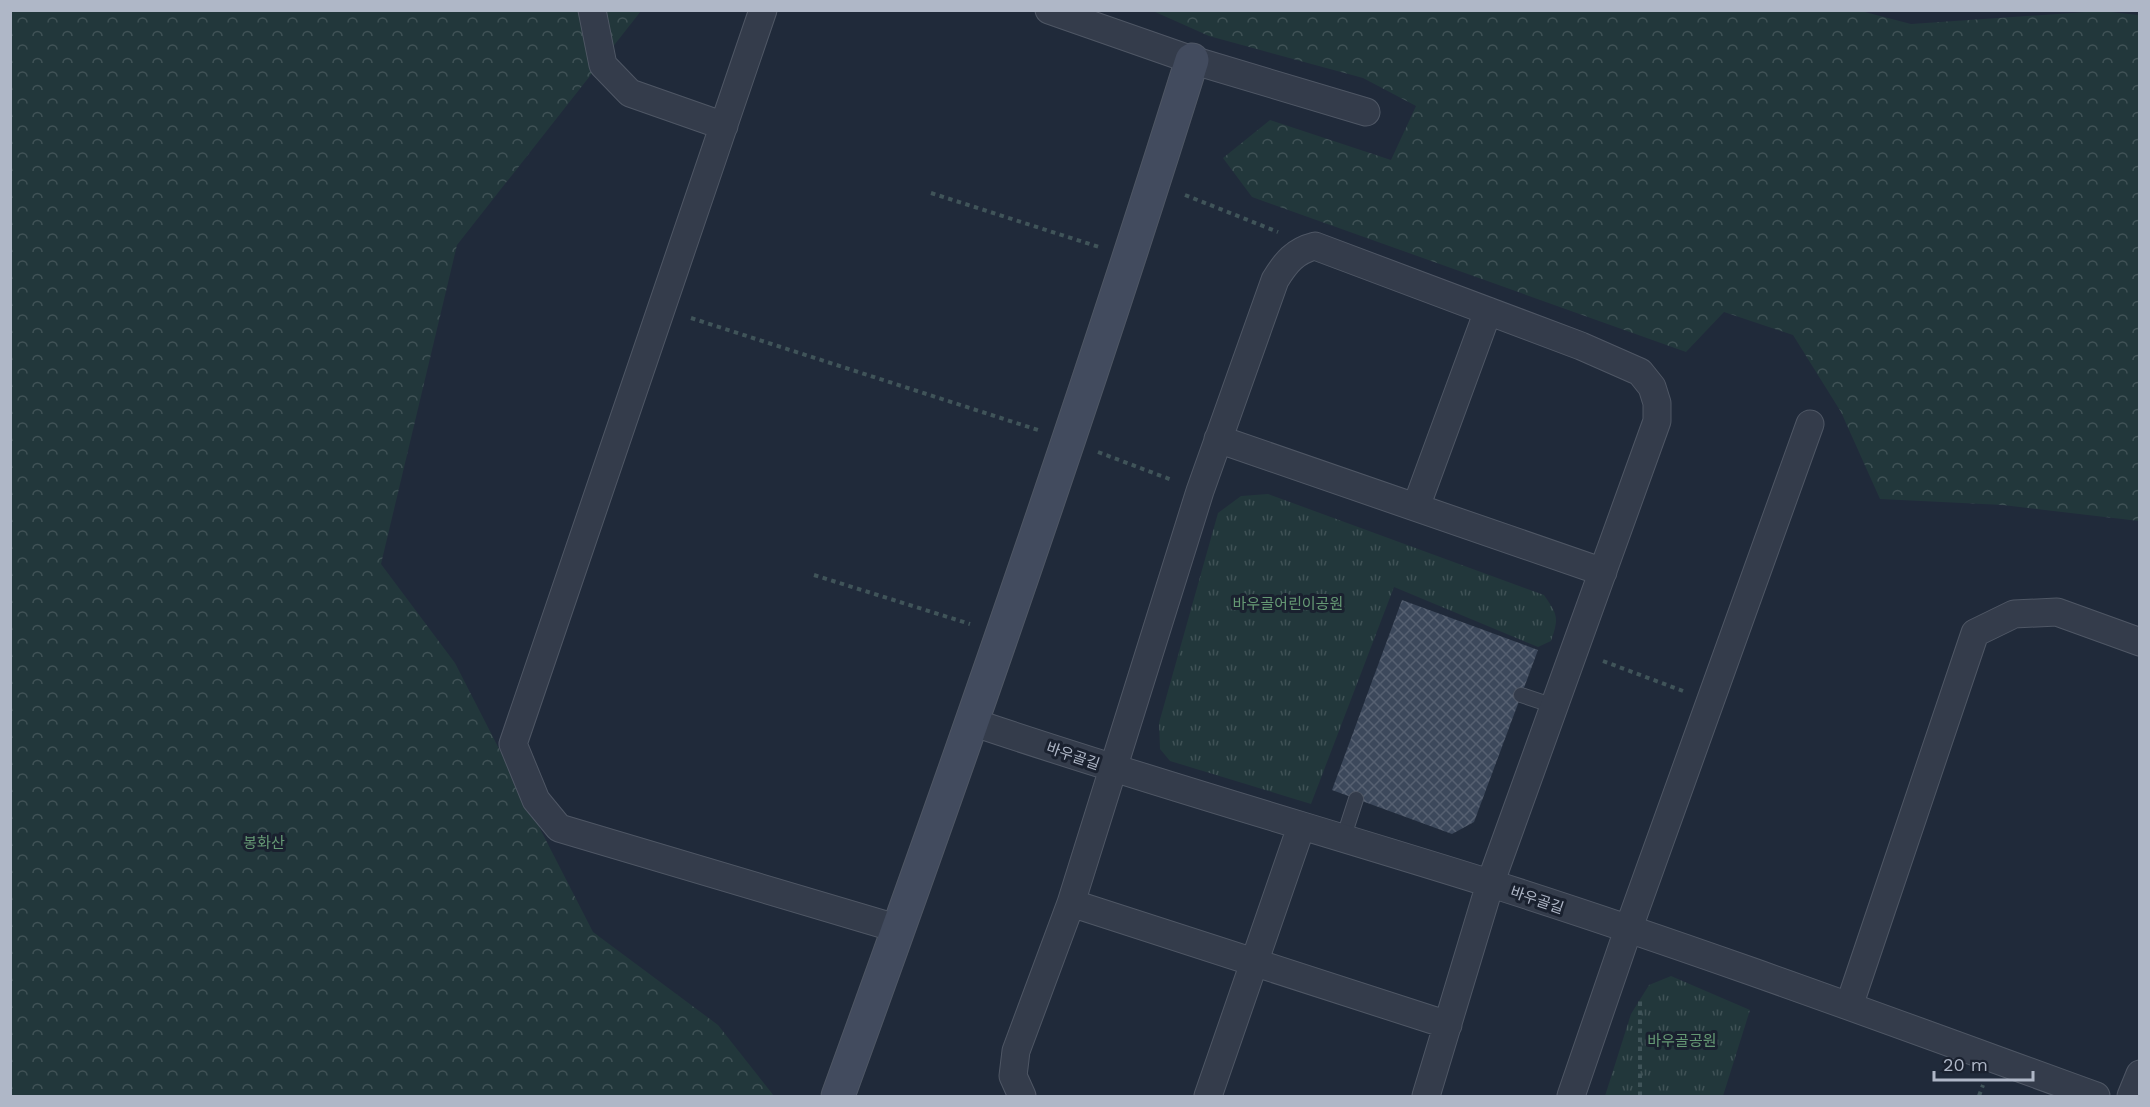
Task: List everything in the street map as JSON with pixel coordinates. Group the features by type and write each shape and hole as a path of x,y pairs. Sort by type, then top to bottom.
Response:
{"street":[{"path":"592,10 603,65 630,93 724,126"},
{"path":"763,10 513,744 536,800 559,828 899,929"},
{"path":"1049,10 1192,60 1366,112"},
{"path":"838,1096 899,929 1070,440 1131,257 1192,60"},
{"path":"1022,1096 1014,1076 1016,1051 1071,903 1200,491 1275,280 1282,267 1300,250 1315,246 1488,311 1640,372 1652,387 1657,403 1657,421 1490,884 1426,1096"},
{"path":"1416,507 1488,311"},
{"path":"1571,1096 1628,930 1712,702 1810,424"},
{"path":"1218,439 1603,572"},
{"path":"1849,1006 1975,633 2014,614 2057,612 2139,642"},
{"name":"바우골길","path":"972,722 1111,770 1490,884 1849,1006 2096,1096"},
{"path":"1208,1096 1300,826"},
{"path":"1071,903 1448,1025"},
{"path":"2131,1096 2139,1074"}],"lane":[{"path":"1521,695 1554,706"},
{"path":"1342,839 1356,799"}],"path":[{"path":"1153,183 1315,246"},
{"path":"931,193 1131,257"},
{"path":"661,309 1070,440 1200,491"},
{"path":"814,575 1002,634"},
{"path":"1574,651 1712,702"},
{"path":"1640,999 1640,1096"},
{"path":"1980,1096 1984,1085"}],"green space":[{"name":"봉화산","path":"10,11 641,11 457,245 381,564 455,663 593,932 718,1025 774,1096 11,1096"},
{"path":"1153,11 1861,11 1911,24 2101,11 2139,15 2139,521 2003,505 1880,499 1841,412 1793,335 1724,312 1686,352 1252,197 1223,158 1270,120 1391,160 1416,106 1363,78 1209,36"},
{"name":"바우골어린이공원","path":"1268,494 1544,595 1556,617 1551,641 1538,647 1394,587 1311,804 1170,761 1160,749 1159,723 1218,513 1241,496"},
{"name":"바우골공원","path":"1671,976 1750,1010 1723,1096 1605,1096 1631,1014 1649,985"}],"building":[{"path":"1402,600 1538,650 1474,822 1452,834 1332,790"}]}
